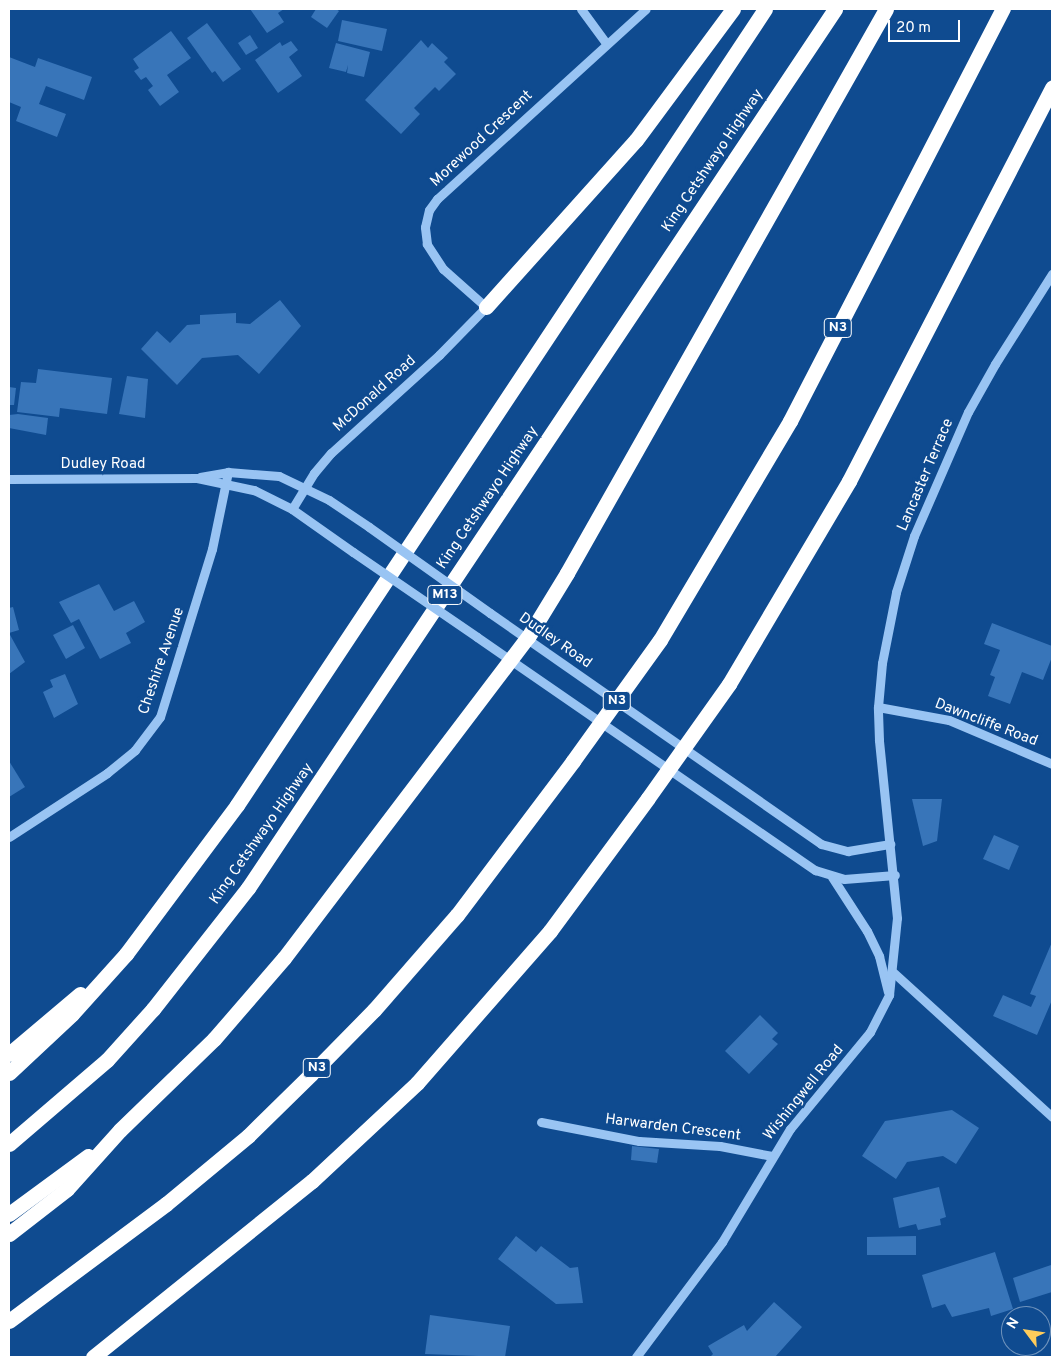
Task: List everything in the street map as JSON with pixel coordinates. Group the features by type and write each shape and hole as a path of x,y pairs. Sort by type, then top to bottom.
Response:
{"highway":[{"path":"486,307 630,148 733,9"},
{"path":"9,1073 72,1014 126,954 237,805 765,9"},
{"name":"King Cetshwayo Highway","path":"9,1144 107,1060 158,1002 248,888 835,9"},
{"path":"9,1234 67,1188 120,1130 214,1038 284,958 528,637 567,574 886,9"},
{"name":"N3","path":"9,1321 166,1204 248,1136 374,1010 457,915 573,761 660,640 790,421 1003,9"},
{"path":"93,1357 312,1181 417,1083 550,931 729,684 854,472 1052,87"},
{"path":"9,1054 126,954"},
{"path":"9,1214 120,1130"}],"street":[{"path":"581,9 606,43"},
{"name":"Morewood Crescent","path":"486,307 443,269 432,255 425,227 429,210 449,186 646,9"},
{"name":"Lancaster Terrace","path":"878,707 882,663 896,592 914,536 968,412 995,364 1052,274"},
{"name":"McDonald Road","path":"292,509 314,473 352,433 439,355 486,307"},
{"name":"Dudley Road","path":"9,479 197,478 228,472 268,474 305,486 369,527 490,613 528,637 822,844 848,851 890,844"},
{"name":"Cheshire Avenue","path":"9,837 106,773 150,733 160,717 180,658 212,548 228,472"},
{"name":"Dudley Road","path":"197,478 254,490 292,509 815,870 832,877 856,880 894,875"},
{"path":"878,707 890,844"},
{"name":"Dawncliffe Road","path":"878,707 949,720 1052,764"},
{"name":"Wishingwell Road","path":"636,1357 722,1242 772,1156 811,1102 870,1032 889,995 894,973 897,918 890,844"},
{"path":"832,877 867,931 879,956 889,995"},
{"path":"894,973 1052,1117"},
{"name":"Harwarden Crescent","path":"541,1122 639,1140 720,1146 772,1156"}],"building":[{"path":"250,9 284,9 278,13 284,22 267,33"},
{"path":"316,9 336,9 339,11 327,28 311,17"},
{"path":"342,20 387,29 382,51 338,41"},
{"path":"207,23 241,69 223,82 215,71 212,73 187,38"},
{"path":"171,31 191,58 167,75 179,92 160,106 148,90 153,86 146,77 141,80 134,71 139,68 133,59"},
{"path":"250,35 258,48 246,55 238,43"},
{"path":"421,40 428,48 432,43 448,58 444,62 456,74 439,91 435,87 414,108 420,114 401,134 365,100"},
{"path":"291,41 298,50 289,57 302,76 278,93 255,60 280,42 282,46"},
{"path":"336,43 370,52 364,77 347,73 348,65 346,72 329,68"},
{"path":"9,57 35,67 38,58 92,77 84,100 46,86 39,104 66,114 57,137 16,121 21,107 9,102"},
{"path":"280,300 301,326 259,374 238,355 202,358 177,385 141,349 157,331 170,343 187,325 200,324 200,315 236,313 236,323 250,324"},
{"path":"38,369 112,378 107,414 60,408 59,417 17,412 21,382 36,383"},
{"path":"127,376 148,379 145,418 119,414"},
{"path":"9,387 16,388 14,405 9,405"},
{"path":"18,414 48,418 46,435 9,428 9,415"},
{"path":"99,584 114,611 134,601 145,622 126,633 131,643 100,659 79,619 71,623 59,602"},
{"path":"13,607 19,630 9,633 9,608"},
{"path":"992,623 1052,646 1052,657 1043,680 1022,672 1010,704 988,696 995,677 990,675 1000,650 984,644"},
{"path":"73,625 85,648 66,659 53,635"},
{"path":"9,633 25,662 9,674"},
{"path":"65,674 78,704 54,718 43,692 53,687 50,680"},
{"path":"9,761 25,787 9,797"},
{"path":"912,799 942,799 937,841 923,846"},
{"path":"994,835 1019,846 1009,870 983,859"},
{"path":"1052,942 1052,1000 1037,1035 993,1016 1003,995 1031,1007 1036,996 1030,994"},
{"path":"760,1015 778,1033 772,1039 778,1044 749,1074 725,1051"},
{"path":"952,1110 979,1128 956,1164 943,1156 907,1162 896,1179 862,1156 885,1121"},
{"path":"632,1146 659,1149 657,1163 631,1160"},
{"path":"939,1187 946,1217 940,1219 941,1225 918,1230 916,1224 899,1228 893,1198"},
{"path":"516,1236 536,1252 541,1246 570,1268 578,1267 583,1303 556,1304 498,1259"},
{"path":"916,1236 916,1255 867,1255 867,1237"},
{"path":"995,1252 1012,1306 1001,1306 1001,1313 991,1316 989,1308 952,1317 945,1304 932,1308 922,1275"},
{"path":"1051,1265 1052,1292 1020,1302 1013,1278"},
{"path":"774,1302 802,1327 775,1357 710,1357 713,1354 708,1346 744,1325 747,1331"},
{"path":"430,1315 510,1326 505,1357 425,1354"}]}
